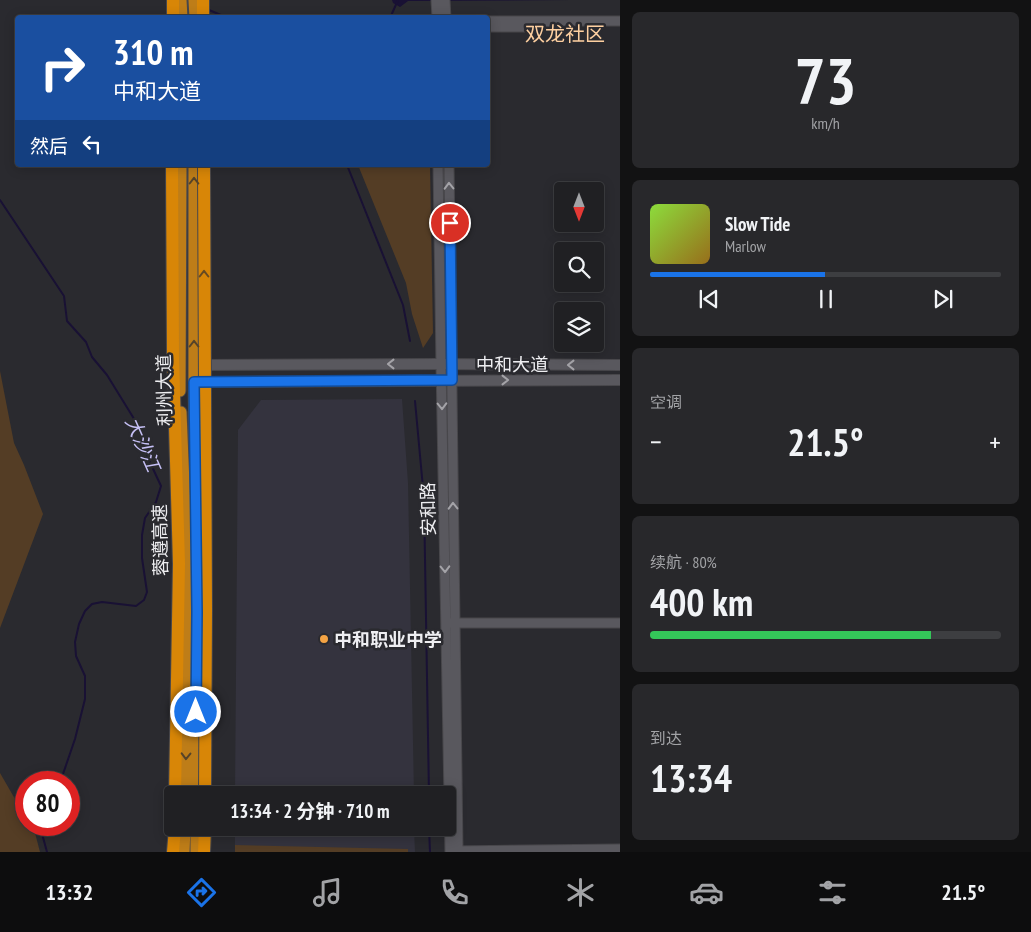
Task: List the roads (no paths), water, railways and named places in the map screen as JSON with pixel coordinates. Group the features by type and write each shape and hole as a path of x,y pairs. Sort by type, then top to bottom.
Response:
{"highway":[{"path":"173,0 173,15"},
{"path":"182,0 182,15"},
{"path":"194,0 195,15"},
{"path":"203,0 203,15"},
{"name":"蓉遵高速","path":"172,167 173,358 179,564 175,786"},
{"name":"利州大道","path":"181,167 179,382 188,582 185,786"},
{"name":"利州大道","path":"194,167 197,612 196,786"},
{"path":"204,167 205,786"},
{"path":"173,852 174,836"},
{"path":"184,836 184,852"},
{"path":"196,836 196,852"},
{"path":"204,852 205,836"}],"main road":[{"name":"中和大道","path":"194,365 620,365"},
{"name":"中和大道","path":"194,382 620,380"}],"street":[{"path":"436,0 436,15"},
{"path":"445,0 446,15"},
{"path":"490,21 620,21"},
{"path":"490,27 620,27"},
{"name":"安和路","path":"438,167 441,380 450,623 454,852"},
{"name":"安和路","path":"449,167 452,364 450,623"},
{"path":"450,623 620,623"},
{"path":"454,852 620,849"}],"waterway":[{"path":"391,15 398,0"},
{"path":"209,10 221,15"},
{"path":"348,167 403,305 410,341"},
{"name":"大沙江","path":"0,200 64,296 67,321 86,342 92,357 107,375 136,422 143,438 148,458 161,486 156,502 145,518 142,535 142,558 147,592 144,600 136,606 102,602 92,604 85,611 79,624 75,642 76,656 85,676 85,699 75,739 64,771"},
{"path":"415,401 424,499 429,786"},
{"name":"大沙江","path":"43,836 47,852"},
{"path":"429,836 430,852"}],"place":[{"name":"中和职业中学","path":"324,639"}],"district":[{"name":"双龙社区","path":"565,34"}]}
